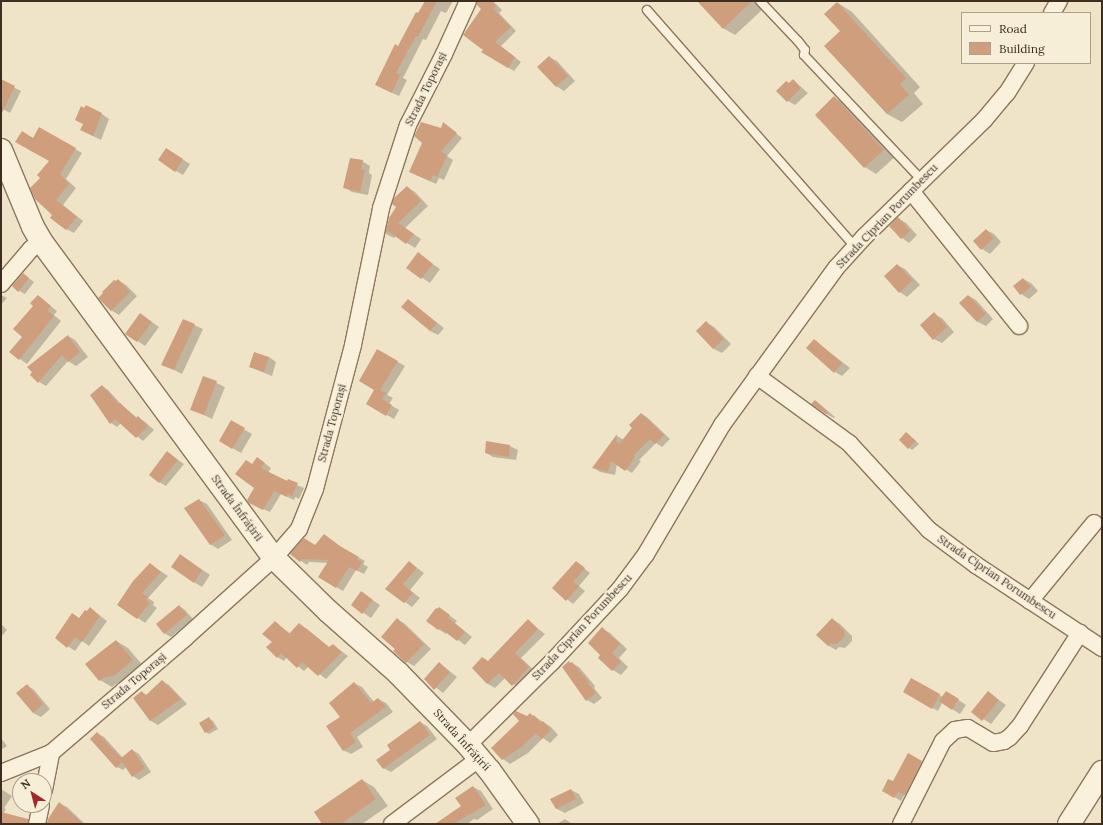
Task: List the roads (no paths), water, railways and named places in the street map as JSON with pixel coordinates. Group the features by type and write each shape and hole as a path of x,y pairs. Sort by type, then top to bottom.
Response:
{"main road":[{"name":"Strada Înfrățirii","path":"3,164 41,241 274,558 328,611 398,673 474,752 528,824"},
{"path":"1069,824 1102,772"}],"street":[{"name":"Strada Toporași","path":"1,773 51,752 185,638 274,558 300,530 315,489 353,345 381,208 408,125 444,54 468,1"},
{"name":"Strada Ciprian Porumbescu","path":"392,824 474,752 551,663 620,589 646,554 700,460 757,376 836,268 916,185 989,114 1007,93 1025,64"},
{"path":"916,185 1019,326"},
{"path":"1,284 31,249 41,241"},
{"name":"Strada Ciprian Porumbescu","path":"757,376 849,443 929,530 976,565 1102,648"},
{"path":"1030,601 1094,523"},
{"path":"901,824 943,741 955,730 968,728 993,743 1004,741 1020,726 1080,633"},
{"path":"47,773 51,752"},
{"path":"37,824 39,813"}],"lane":[{"path":"760,1 798,41 805,50 804,55 916,185"},
{"path":"647,10 855,247"}]}
